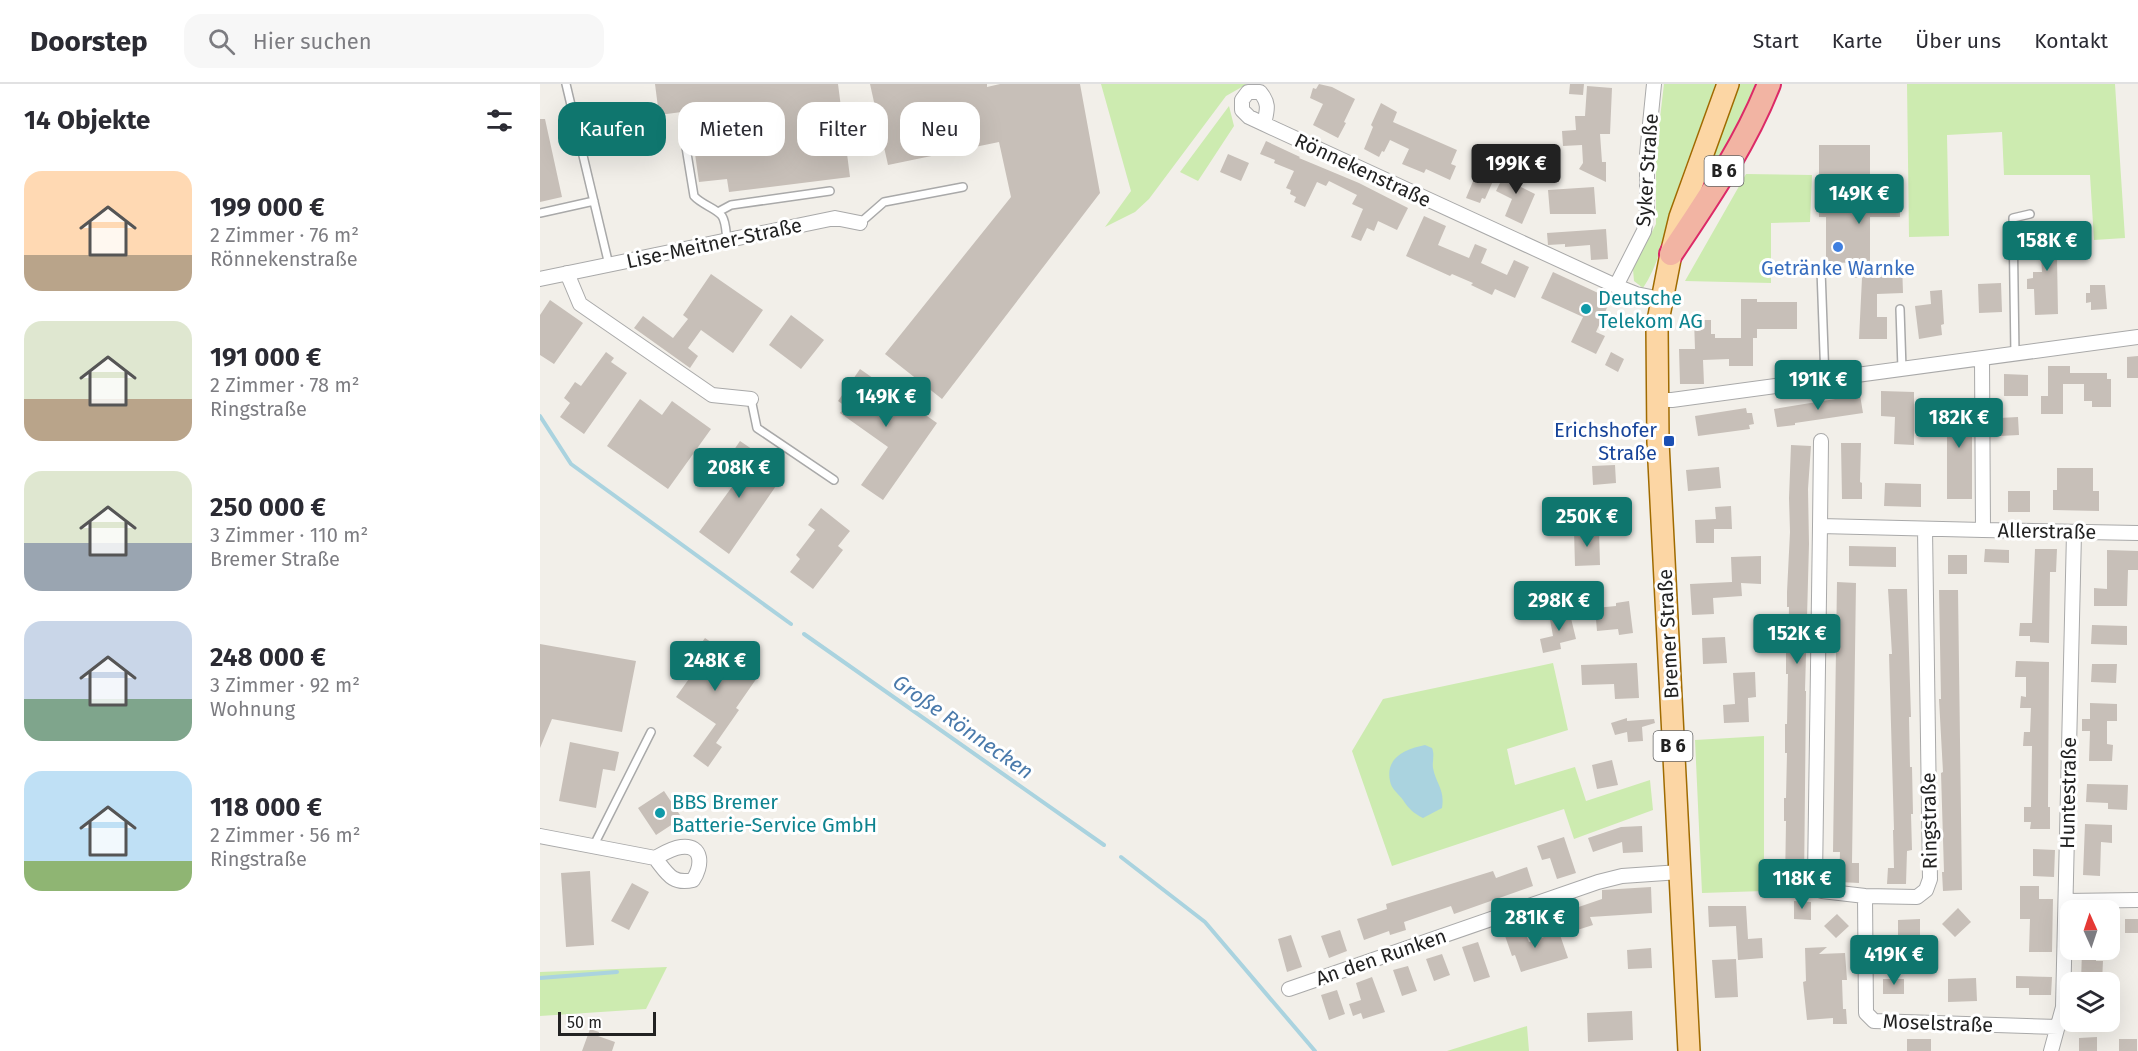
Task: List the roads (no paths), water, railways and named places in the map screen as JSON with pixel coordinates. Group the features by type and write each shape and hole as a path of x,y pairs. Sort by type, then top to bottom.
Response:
{"highway":[{"name":"B 6","path":"1671,254 1746,136 1769,84"}],"main road":[{"name":"Bremer Straße","path":"1689,1051 1657,400 1657,326 1661,299 1683,206 1728,84"}],"street":[{"name":"Syker Straße","path":"1616,286 1644,231 1647,210 1647,154 1654,84"},
{"name":"Rönnekenstraße","path":"1263,124 1616,286 1636,294 1661,299"},
{"name":"Lise-Meitner-Straße","path":"540,279 835,218 860,223"},
{"path":"567,273 580,304 712,395 751,399"},
{"path":"1657,400 1672,400 2138,338"},
{"name":"Allerstraße","path":"1982,359 1983,530 2138,533"},
{"name":"Ringstraße","path":"1821,441 1815,878 1817,886 1822,891 1865,896 1917,897 1926,890 1930,879 1925,529"},
{"path":"1820,526 1983,530"},
{"name":"Huntestraße","path":"2066,900 2074,533"},
{"path":"540,836 655,858"},
{"name":"An den Runken","path":"1290,989 1598,882 1622,876 1680,872"},
{"name":"Moselstraße","path":"1865,896 1866,1013 1874,1021 2058,1027"},
{"path":"2120,900 2138,900"},
{"name":"Huntestraße","path":"2051,1051 2063,1007 2064,960"}],"lane":[{"path":"566,84 609,265"},
{"path":"687,156 694,196 723,218 727,240"},
{"path":"860,223 884,202 963,187"},
{"path":"718,212 732,205 830,191"},
{"path":"540,213 594,201"},
{"path":"2015,355 2013,218 2030,214"},
{"path":"1825,380 1821,270 1834,269"},
{"path":"1900,309 1902,369"},
{"path":"751,399 757,428 834,480"},
{"path":"593,847 651,732"}],"water":[{"path":"1425,745 1433,751 1434,774 1443,801 1442,808 1423,818 1416,814 1393,789 1389,773 1398,756"}],"waterway":[{"name":"Große Rönnecken","path":"540,416 571,464 791,624"},
{"name":"Große Rönnecken","path":"804,634 1104,845"},
{"name":"Große Rönnecken","path":"1121,857 1205,922 1315,1051"},
{"path":"540,978 617,972"}],"place":[{"name":"Getränke Warnke","path":"1838,247"},
{"name":"Deutsche Telekom AG","path":"1586,309"},
{"name":"Erichshofer Straße","path":"1669,441"},
{"name":"BBS Bremer Batterie-Service GmbH","path":"660,813"}]}
